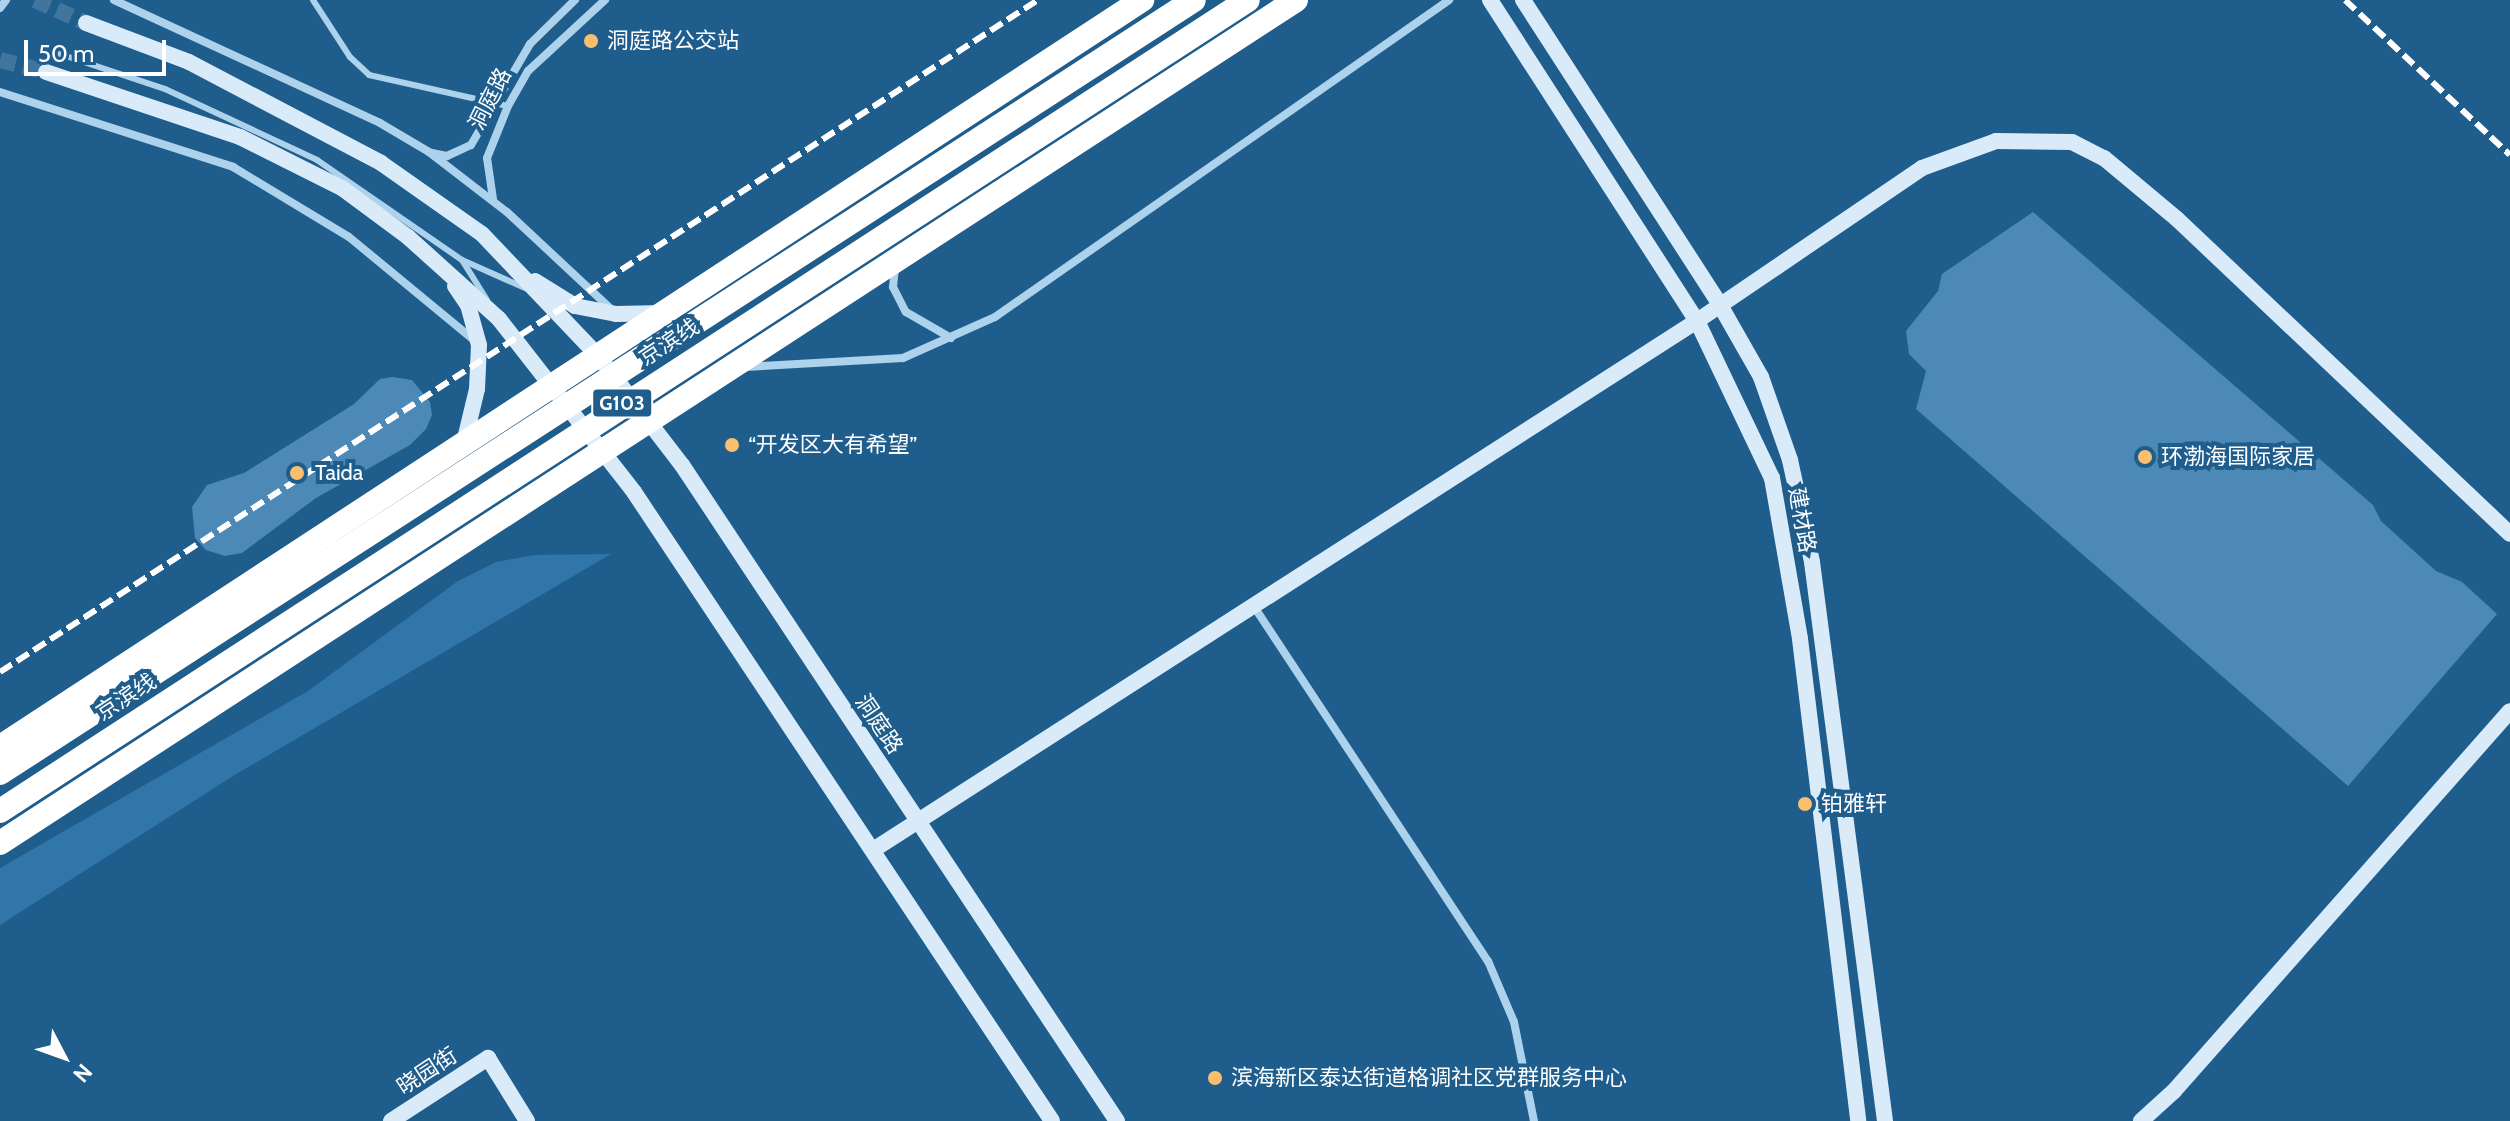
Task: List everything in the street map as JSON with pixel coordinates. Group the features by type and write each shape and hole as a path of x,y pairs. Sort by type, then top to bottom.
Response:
{"highway":[{"path":"0,747 465,439 599,357 1142,0"},
{"name":"京滨线","path":"0,773 1194,0"},
{"name":"京滨线","path":"0,811 1248,0"},
{"path":"1,842 730,368 896,265 1296,0"}],"street":[{"path":"0,8 6,0"},
{"path":"114,0 380,123 429,152 494,202 616,314"},
{"name":"洞庭路","path":"429,152 460,153 483,130 530,44 575,0"},
{"name":"洞庭路","path":"494,202 487,158 508,106 528,71 605,0"},
{"path":"730,368 903,358 995,317 1449,0"},
{"name":"建材路","path":"1490,0 1697,321 1772,478 1800,639 1858,1121"},
{"path":"1523,0 1720,305 1761,377 1790,460 1812,562 1885,1121"},
{"path":"86,23 189,62 340,139 482,234 552,293 575,306 616,314 665,313"},
{"path":"46,72 182,115 280,155 377,211 499,319 554,384 603,450 1052,1121"},
{"path":"0,92 233,167 349,237 479,345"},
{"path":"873,850 1697,321 1922,168 1996,141 2072,142 2104,158 2167,210 2510,534"},
{"name":"洞庭路","path":"482,234 599,357 648,421 1117,1121"},
{"path":"896,265 893,287 906,312 951,338"},
{"path":"442,269 468,305 479,345 477,389 465,439"},
{"path":"1252,604 1488,961 1514,1022 1534,1121"},
{"path":"2141,1121 2174,1091 2510,711"},
{"name":"晓园街","path":"391,1121 488,1058 527,1121"}],"lane":[{"path":"313,0 350,57 369,75 508,106"},
{"path":"60,54 165,89 317,160 462,260 536,293"},
{"path":"462,260 499,319"}],"shaded area":[{"path":"611,554 233,776 0,925 0,868 308,691 458,581 496,562 535,555"}],"building":[{"name":"环渤海国际家居","path":"2033,212 2373,505 2381,521 2436,571 2462,582 2497,614 2348,786 1916,409 1926,371 1909,354 1906,331 1938,291 1942,274"},
{"path":"393,377 412,380 430,402 432,415 426,429 410,445 316,498 242,553 225,556 206,550 195,538 192,507 207,485 244,473 354,404 380,379"}],"tunnel":[{"path":"35,0 86,23"},
{"path":"0,60 46,72"}],"railway":[{"path":"0,672 1038,0"},
{"path":"2345,0 2510,155"}],"place":[{"name":"洞庭路公交站","path":"591,41"},
{"name":"“开发区大有希望”","path":"732,445"},
{"name":"环渤海国际家居","path":"2145,457"},
{"name":"Taida","path":"297,473"},
{"name":"铂雅轩","path":"1805,804"},
{"name":"滨海新区泰达街道格调社区党群服务中心","path":"1215,1078"}]}
